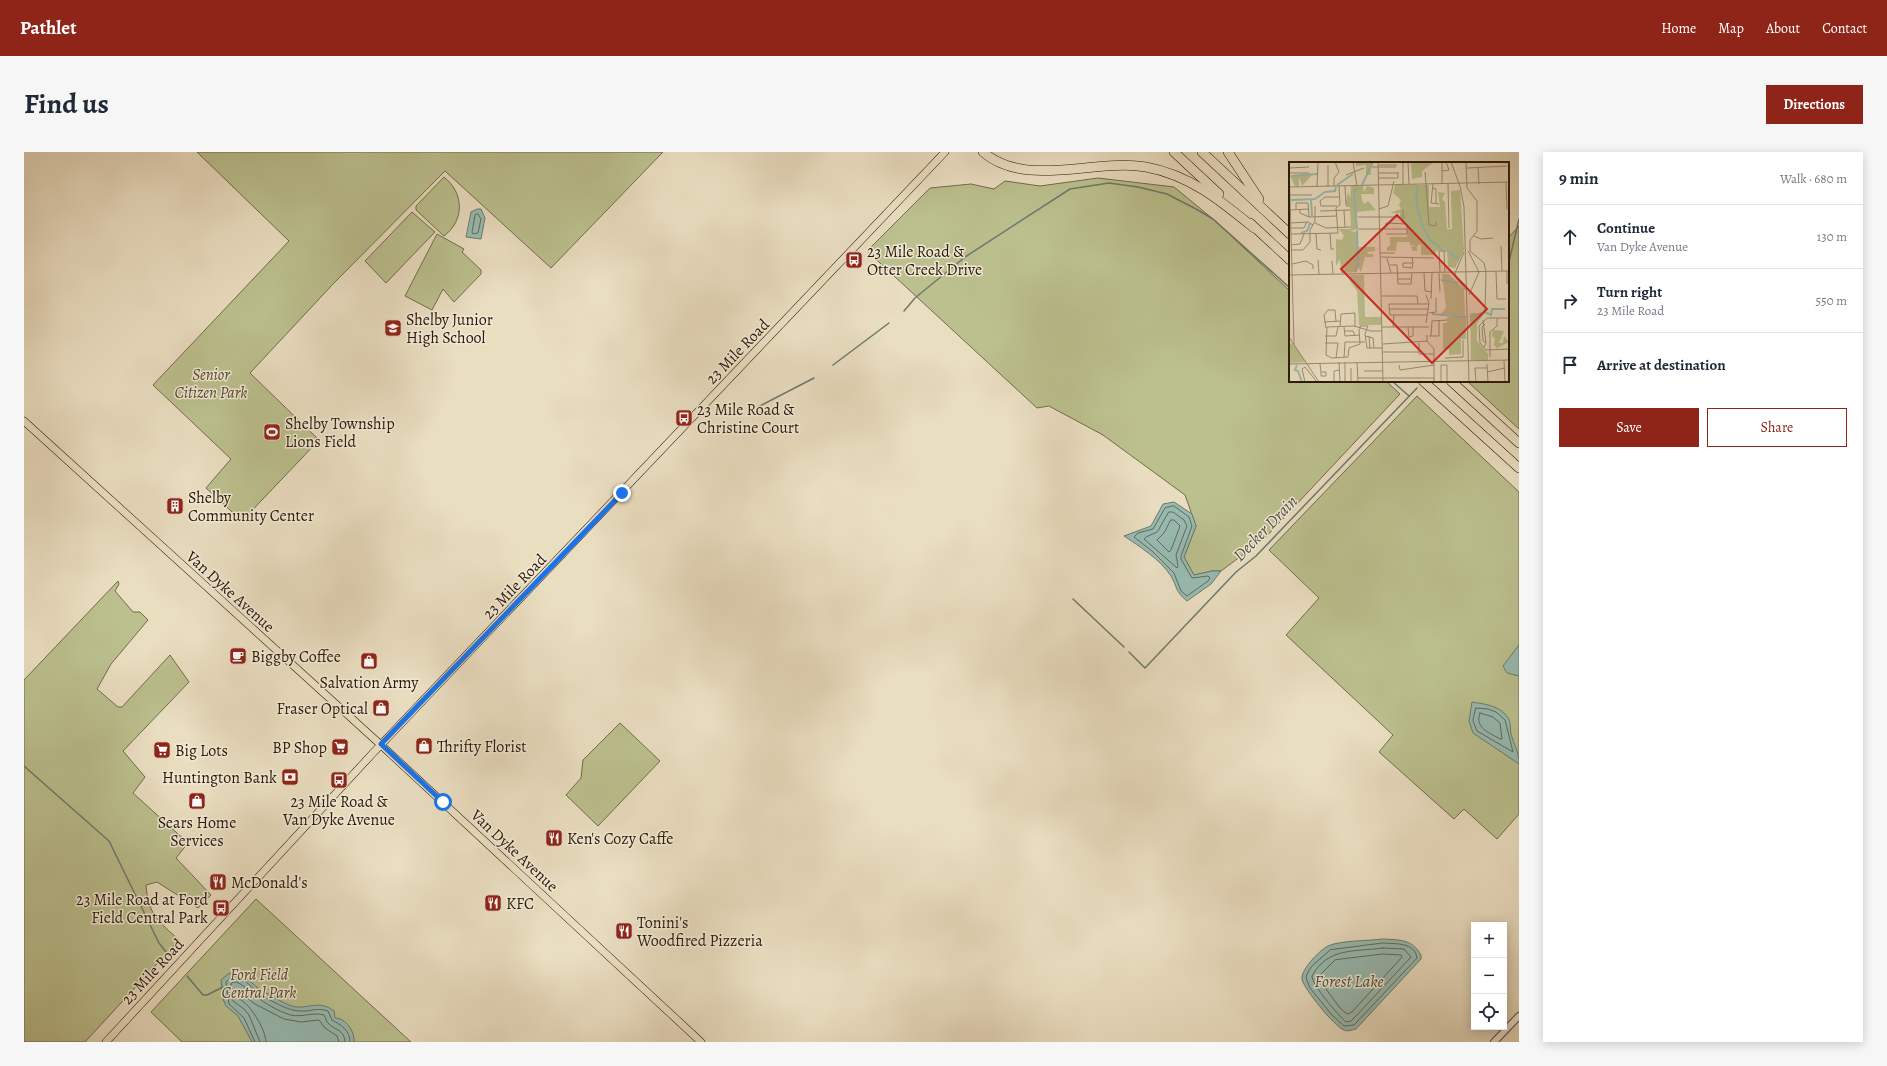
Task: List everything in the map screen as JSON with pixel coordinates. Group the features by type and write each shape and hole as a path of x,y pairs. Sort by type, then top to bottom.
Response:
{"highway":[{"path":"983,152 1004,165 1032,171 1127,165 1173,174 1214,195 1254,228"},
{"path":"1174,152 1289,259"},
{"path":"1202,152 1289,232"},
{"path":"1228,152 1256,196 1289,232"},
{"path":"1424,382 1519,468"},
{"path":"1452,382 1519,443"}],"main road":[{"name":"23 Mile Road","path":"106,1042 381,744 945,152"},
{"name":"Van Dyke Avenue","path":"24,421 381,744 701,1042"}],"street":[{"path":"1494,1042 1519,1016"}],"green space":[{"name":"Senior Citizen Park","path":"197,152 663,152 551,268 445,171 334,283 250,373 319,440 242,521 206,488 231,459 153,385 289,241"},
{"path":"444,177 451,183 458,198 459,215 451,230 444,236 416,210 416,206"},
{"path":"1098,178 1174,187 1213,219 1289,290 1289,382 1387,382 1400,394 1264,539 1221,571 1212,571 1194,575 1184,557 1196,526 1185,495 1103,435 1049,406 1037,408 867,251 930,188 971,184 994,189 1005,181 1040,186"},
{"path":"412,212 435,232 386,283 365,261"},
{"path":"1519,226 1519,429 1468,382 1509,382 1509,237"},
{"path":"437,234 464,249 462,252 481,270 481,274 454,302 443,289 432,310 405,296"},
{"path":"1417,396 1519,492 1519,814 1497,839 1464,809 1454,819 1379,752 1393,735 1286,635 1319,598 1269,550"},
{"path":"118,581 119,584 115,591 133,612 140,612 148,620 111,664 97,689 118,707 122,707 170,655 189,682 123,751 145,777 133,793 188,843 176,858 211,895 198,908 157,882 146,885 149,903 155,916 179,940 85,1042 24,1042 24,680"},
{"path":"620,723 660,761 598,826 566,795 581,778 583,760"},
{"name":"Ford Field Central Park","path":"256,899 411,1042 182,1042 151,1012"}],"water":[{"path":"481,209 485,218 481,239 466,237 471,212"},
{"path":"1174,502 1192,514 1196,526 1184,557 1194,575 1212,571 1221,571 1211,584 1187,601 1178,591 1171,576 1162,564 1124,536 1151,526 1163,504"},
{"path":"1519,645 1519,676 1507,673 1503,666"},
{"path":"1472,702 1492,706 1505,714 1510,721 1511,734 1519,764 1473,733 1469,721"},
{"name":"Forest Lake","path":"1383,939 1400,940 1410,943 1421,955 1421,959 1356,1029 1348,1031 1344,1030 1327,1015 1313,998 1302,979 1305,970 1320,951 1328,946 1348,942"},
{"path":"236,972 261,990 289,1005 295,1007 317,1005 328,1007 334,1011 335,1018 343,1020 349,1026 353,1034 354,1042 252,1042 238,1016 226,1006 223,999 221,980 228,974"}],"waterway":[{"path":"904,311 915,298 965,257 1070,189 1109,183 1138,187 1167,194 1196,209 1213,219 1289,287"},
{"name":"Decker Drain","path":"1509,262 1519,219"},
{"path":"833,365 889,323"},
{"path":"758,407 814,378"},
{"path":"1393,382 1409,396"},
{"name":"Decker Drain","path":"1129,652 1145,668 1236,572 1256,556 1417,388"},
{"name":"Decker Drain","path":"1073,599 1124,647"},
{"path":"24,766 109,841 159,943 169,956"},
{"path":"187,976 203,995 207,995 223,987"}],"place":[{"name":"23 Mile Road & Otter Creek Drive","path":"854,260"},
{"name":"Shelby Junior High School","path":"393,328"},
{"name":"23 Mile Road & Christine Court","path":"684,418"},
{"name":"Shelby Township Lions Field","path":"272,432"},
{"name":"Shelby Community Center","path":"175,506"},
{"name":"Biggby Coffee","path":"238,656"},
{"name":"Salvation Army","path":"369,661"},
{"name":"Fraser Optical","path":"381,708"},
{"name":"Thrifty Florist","path":"424,746"},
{"name":"BP Shop","path":"340,747"},
{"name":"Big Lots","path":"162,750"},
{"name":"Huntington Bank","path":"290,777"},
{"name":"23 Mile Road & Van Dyke Avenue","path":"339,780"},
{"name":"Sears Home Services","path":"197,801"},
{"name":"Ken's Cozy Caffe","path":"554,838"},
{"name":"McDonald's","path":"218,882"},
{"name":"KFC","path":"493,903"},
{"name":"23 Mile Road at Ford Field Central Park","path":"221,908"},
{"name":"Tonini's Woodfired Pizzeria","path":"624,931"}],"route":[{"path":"443,802 381,744 622,493"}]}
